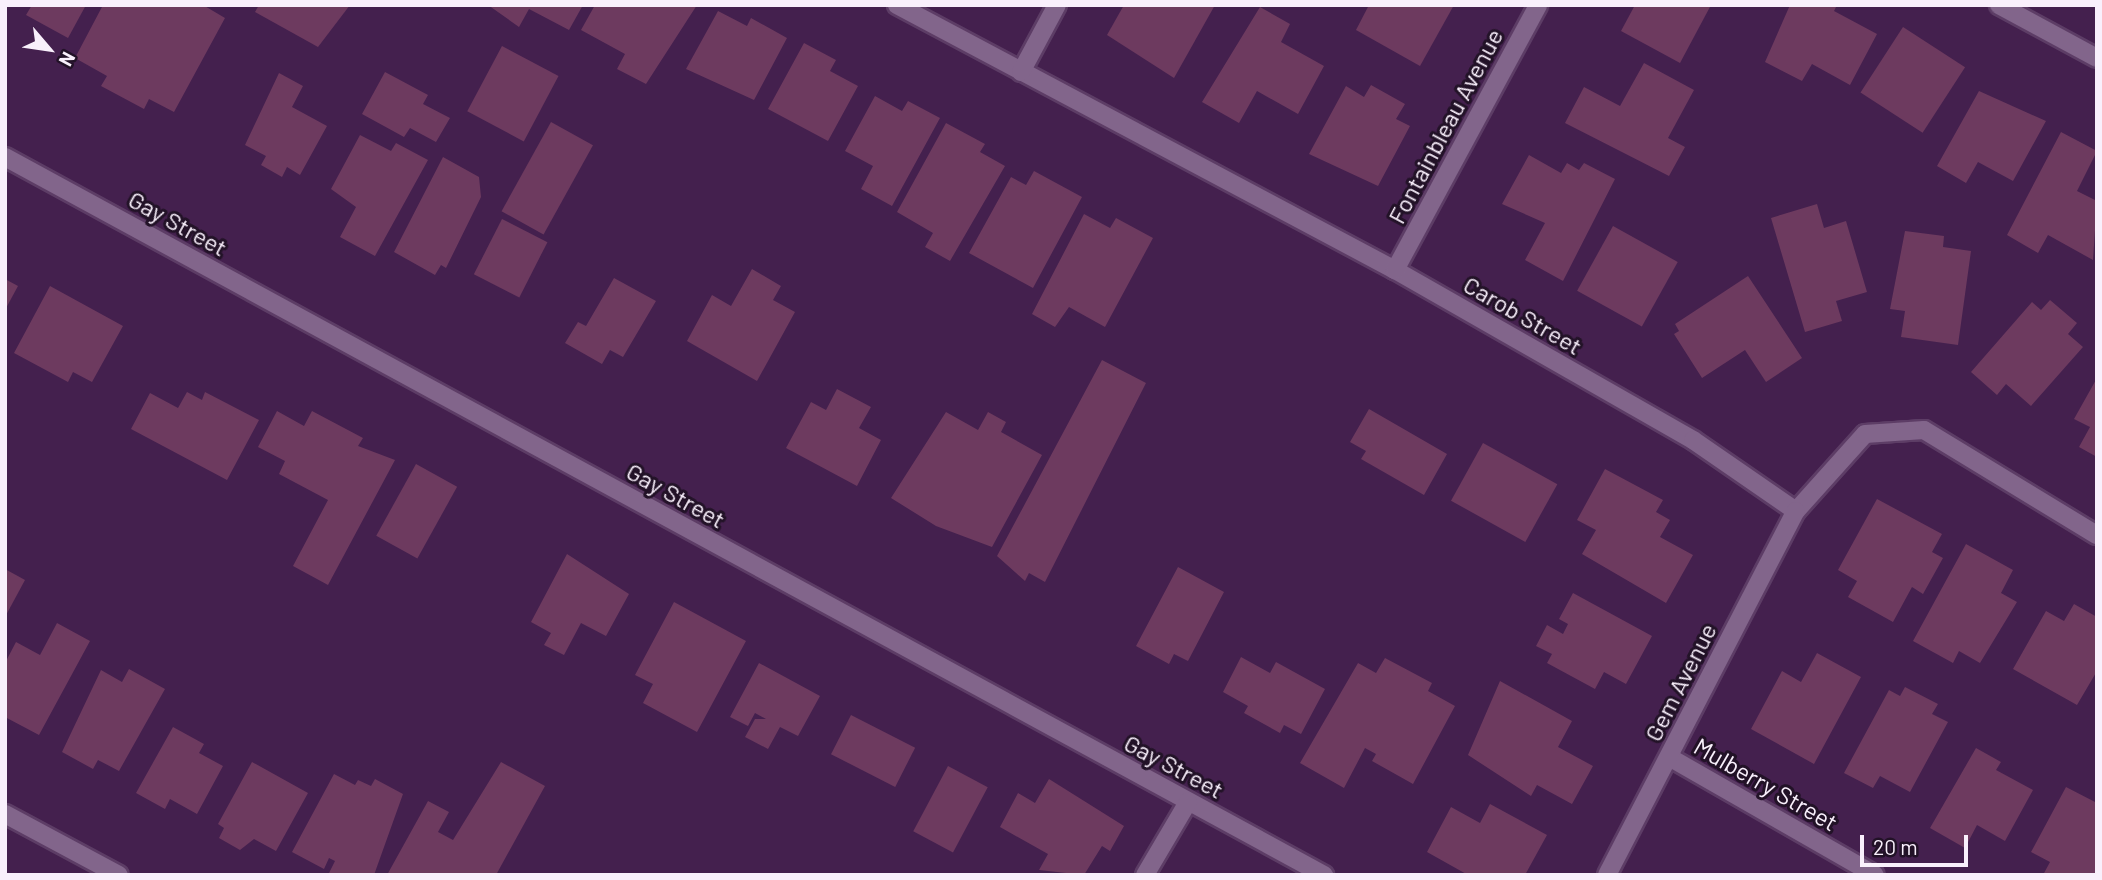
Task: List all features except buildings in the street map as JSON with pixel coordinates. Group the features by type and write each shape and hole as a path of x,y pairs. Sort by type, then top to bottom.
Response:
{"street":[{"name":"Carob Street","path":"897,5 1395,270 1693,440 1796,511"},
{"path":"1021,72 1058,5"},
{"name":"Fontainbleau Avenue","path":"1395,270 1538,5"},
{"path":"1999,5 2097,58"},
{"name":"Gay Street","path":"5,157 1324,875"},
{"path":"1796,511 1865,434 1924,430 2097,536"},
{"name":"Gem Avenue","path":"1607,875 1796,511"},
{"name":"Mulberry Street","path":"1669,757 1875,875"},
{"path":"1145,875 1188,802"},
{"path":"5,814 119,875"}]}
